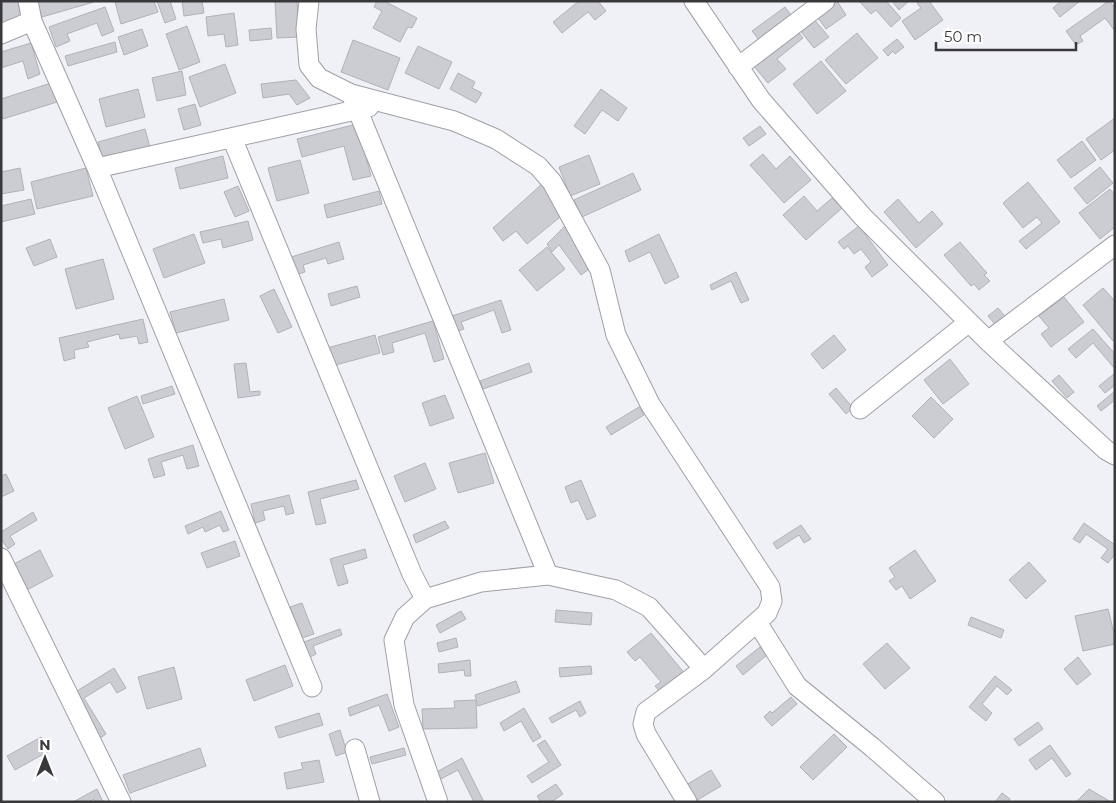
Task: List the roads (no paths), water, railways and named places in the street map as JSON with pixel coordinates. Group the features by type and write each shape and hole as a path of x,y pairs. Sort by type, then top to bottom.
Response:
{"street":[{"path":"28,1 32,21 97,168 312,687"},
{"path":"309,1 306,29 309,65 319,78 354,102 548,575"},
{"path":"694,1 761,100 862,216 988,341 1112,449"},
{"path":"738,67 825,1"},
{"path":"1,34 32,21"},
{"path":"97,168 232,138 354,102 384,102 454,121 496,139 538,166 552,182 600,270 616,335 650,404 770,587 772,601 767,613 704,669 646,712 643,724 646,734 687,802"},
{"path":"232,138 412,574 425,599"},
{"path":"988,341 1115,245"},
{"path":"860,409 969,322"},
{"path":"1,558 121,802"},
{"path":"438,802 404,705 394,640 405,617 425,599 481,582 548,575 616,590 648,607 704,669"},
{"path":"757,622 797,686 872,747 935,802"},
{"path":"355,749 370,802"}]}
